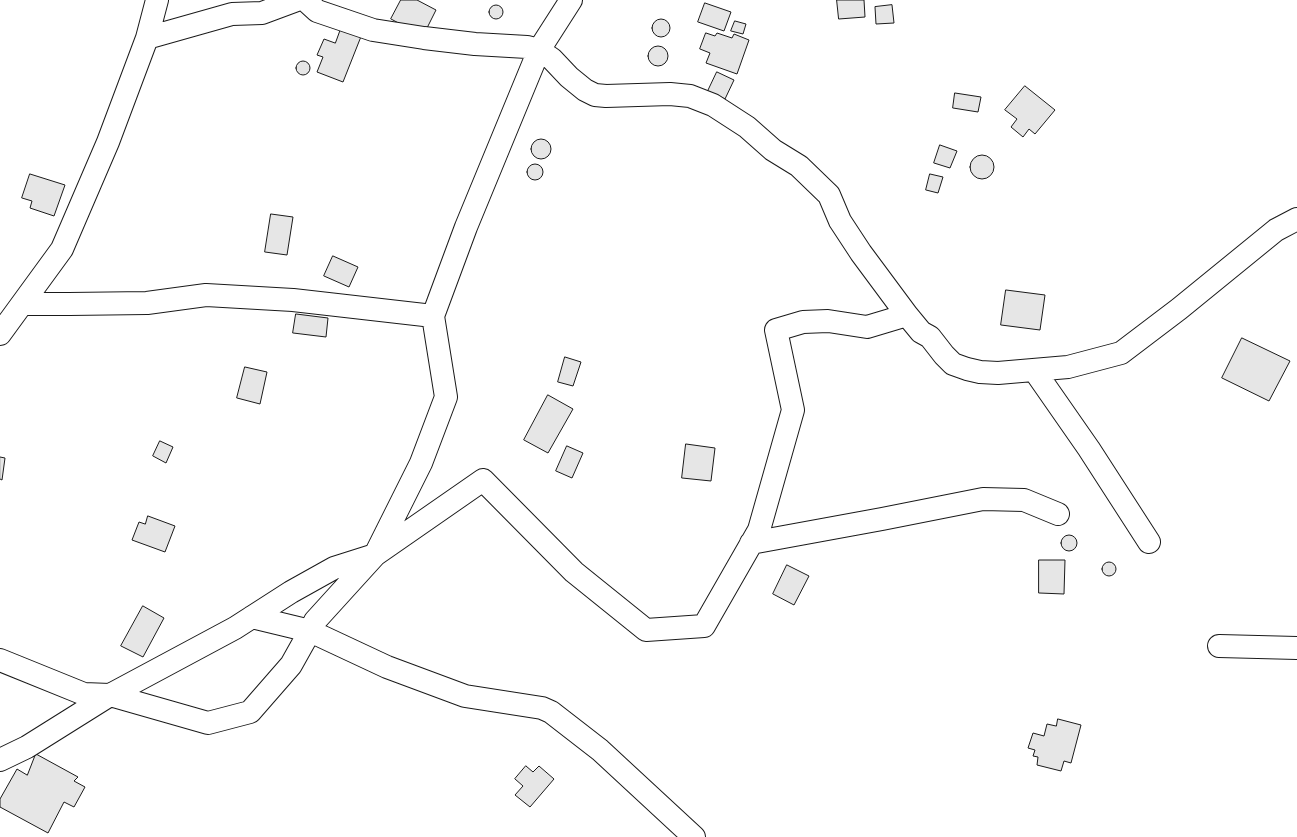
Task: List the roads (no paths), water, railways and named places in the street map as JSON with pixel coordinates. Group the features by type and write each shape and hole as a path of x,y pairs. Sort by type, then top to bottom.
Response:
{"street":[{"path":"0,334 62,249 108,142 147,38 157,0"},
{"path":"147,38 232,14 262,13 297,0"},
{"path":"306,0 317,11 372,30 424,38 475,44 527,47 539,50 552,59 569,77 585,90 595,95 670,94 690,96 713,105 747,127 773,150 799,166 829,195 840,221 861,253 921,332 930,337 953,364 980,372 998,373 1068,367 1122,353 1276,230 1297,219"},
{"path":"0,760 27,747 110,695 251,622 290,592 334,568 375,555 421,463 446,397 433,316 466,227 539,50 570,0"},
{"path":"23,304 147,303 206,295 293,300 433,316"},
{"path":"0,660 84,694 110,695 208,723 250,712 291,665 315,621 375,555 483,480 574,572 646,630 704,626 759,530 793,410 776,330 803,322 828,321 867,327 907,315"},
{"path":"1034,370 1089,449 1148,542"},
{"path":"751,542 882,519 983,499 1024,500 1058,514"},
{"path":"251,622 310,631 387,667 465,696 529,705 551,712 600,750 694,837"},
{"path":"1219,646 1297,648"}]}
